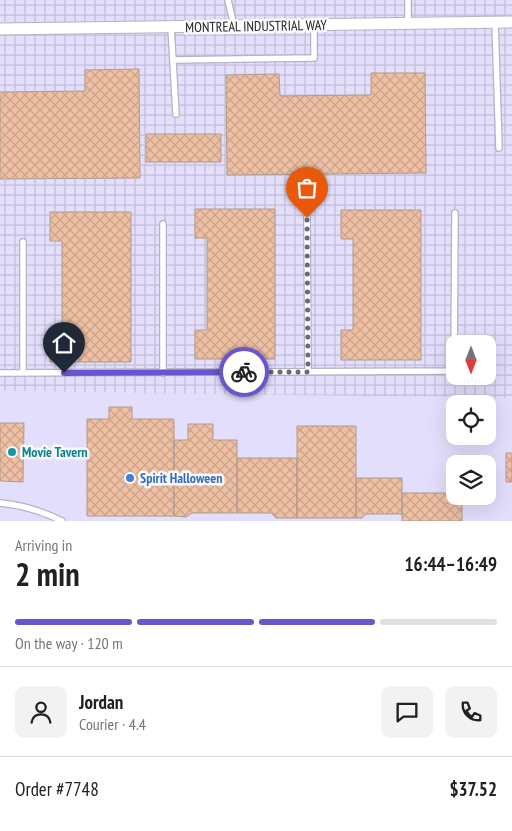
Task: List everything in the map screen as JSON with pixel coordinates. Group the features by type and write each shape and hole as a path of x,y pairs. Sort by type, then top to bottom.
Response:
{"street":[{"name":"MONTREAL INDUSTRIAL WAY","path":"0,29 512,22"}],"lane":[{"path":"228,0 234,26"},
{"path":"408,0 408,24"},
{"path":"495,22 499,148"},
{"path":"173,60 314,58 314,25"},
{"path":"171,27 176,114"},
{"path":"0,373 454,372 455,213"},
{"path":"307,218 308,372"},
{"path":"163,224 163,373"},
{"path":"23,242 23,373"},
{"path":"0,503 26,507 62,521"}],"shaded area":[{"path":"0,0 512,0 512,398 496,398 496,395 446,395 446,397 0,391"},
{"path":"0,391 446,397 446,445 496,445 496,398 512,398 512,521 0,521"}],"building":[{"path":"139,69 140,178 0,179 0,92 85,91 85,70"},
{"path":"371,73 425,73 426,173 227,175 226,75 279,74 280,96 371,95"},
{"path":"146,134 221,134 221,162 146,162"},
{"path":"195,209 275,209 275,359 195,359 195,330 207,330 207,238 195,238"},
{"path":"341,210 421,210 421,360 341,360 341,330 353,330 353,239 341,239"},
{"path":"50,212 131,212 131,362 50,362 50,332 62,332 62,241 50,241"},
{"name":"Spirit Halloween","path":"109,407 132,407 132,419 174,419 174,516 87,516 87,419 109,419"},
{"name":"Movie Tavern","path":"0,423 24,423 23,482 0,481"},
{"path":"188,424 213,424 213,440 237,440 237,513 192,513 186,517 174,516 174,440 188,440"},
{"path":"297,426 356,426 356,518 297,518"},
{"path":"506,453 512,453 512,482 506,482"},
{"path":"237,458 297,458 297,518 276,518 271,513 237,513"},
{"path":"356,478 402,478 402,514 366,514 362,518 356,518"},
{"path":"402,493 446,493 446,505 462,505 462,521 402,521"}],"way so far":[{"path":"244,372 308,372 307,218"}],"place":[{"name":"Movie Tavern","path":"12,452"},
{"name":"Spirit Halloween","path":"130,478"}],"route":[{"path":"64,373 244,372"}]}
